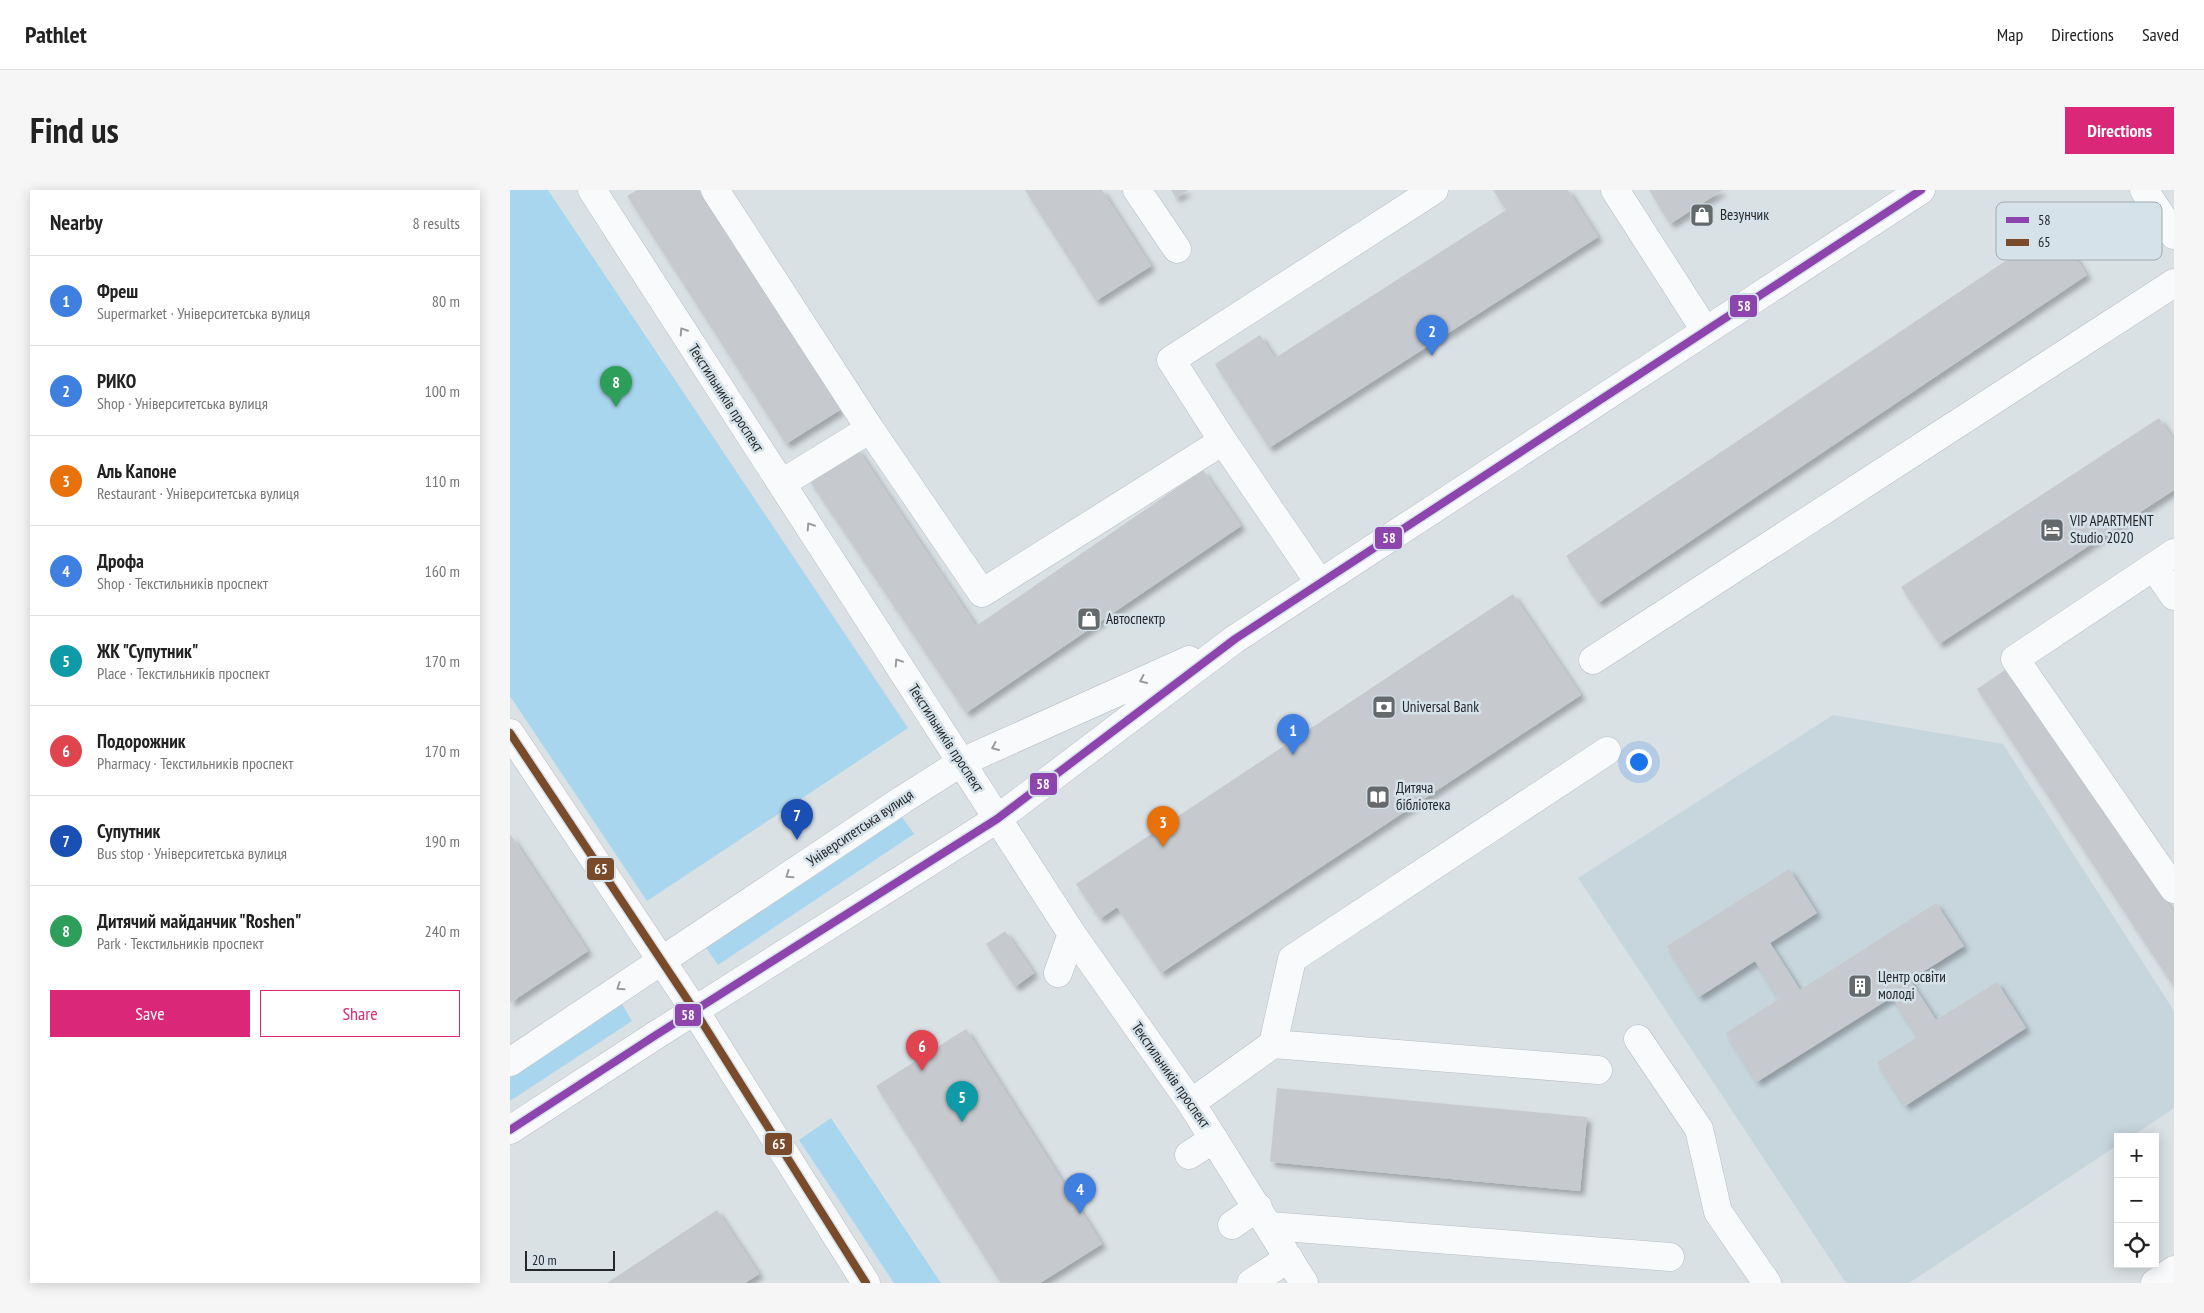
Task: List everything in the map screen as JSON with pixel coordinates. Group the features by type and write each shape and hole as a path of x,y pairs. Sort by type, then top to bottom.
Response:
{"street":[{"name":"Текстильників проспект","path":"592,190 1072,934 1192,1103 1304,1283"},
{"path":"715,190 870,429 982,593 1223,440"},
{"path":"1138,190 1177,249"},
{"path":"1319,582 1171,360 1434,190"},
{"path":"1615,190 1706,330"},
{"name":"Університетська вулиця","path":"510,1130 997,819 1235,639 1319,582 1920,190"},
{"path":"2144,190 2152,202"},
{"path":"2162,217 2174,235"},
{"path":"1592,660 2174,283"},
{"path":"782,483 870,429"},
{"path":"2174,596 2164,560 2015,659 2174,889"},
{"name":"Університетська вулиця","path":"510,1062 902,800 962,762 1235,639"},
{"path":"510,733 695,1011 866,1283"},
{"path":"1273,1044 1292,959 1607,751"},
{"path":"1058,973 1072,934"},
{"path":"1638,1039 1699,1129 1718,1212 1767,1283"},
{"path":"1192,1103 1273,1044 1598,1070"},
{"path":"1189,1155 1214,1139"},
{"path":"1232,1225 1264,1217 1670,1257"},
{"path":"1251,1283 1289,1258"},
{"path":"2155,1283 2174,1270"}],"shaded area":[{"path":"510,190 548,190 908,728 647,901 510,696"},
{"path":"1833,715 2003,744 2174,1011 2174,1108 2137,1133 2114,1133 2114,1148 1909,1283 1846,1283 1578,878"},
{"path":"902,817 914,834 718,965 706,948"},
{"path":"622,1004 632,1021 510,1101 510,1078"},
{"path":"831,1118 941,1283 894,1283 799,1140"}],"building":[{"path":"637,190 699,190 840,410 786,444 627,196"},
{"path":"1025,190 1102,190 1151,266 1096,301"},
{"path":"1171,190 1188,190 1176,198"},
{"path":"1493,190 1568,190 1598,237 1269,448 1215,364 1260,335 1275,358 1506,210"},
{"path":"1649,190 1723,190 1670,224"},
{"path":"2007,260 2077,260 2087,275 1598,603 1566,556"},
{"path":"2159,418 2174,440 2174,490 1939,644 1901,587"},
{"path":"857,448 976,626 1203,470 1241,526 966,713 809,480"},
{"path":"1513,594 1581,695 1161,973 1117,907 1100,919 1076,884"},
{"path":"2011,666 2174,913 2174,987 1977,689"},
{"path":"510,834 588,951 510,1003"},
{"name":"Центр освіти молоді","path":"1789,869 1817,913 1770,943 1800,990 1936,903 1964,946 1910,980 1936,1020 1997,982 2026,1028 1905,1106 1877,1062 1918,1037 1892,997 1757,1082 1726,1033 1779,999 1755,961 1699,997 1667,946"},
{"path":"1005,931 1034,973 1015,987 986,944"},
{"path":"966,1029 1102,1244 1040,1283 1001,1283 876,1086"},
{"path":"1277,1088 1587,1117 1580,1191 1270,1162"},
{"path":"717,1210 759,1274 745,1283 607,1283"}],"transit line":[{"name":"58","path":"510,1130 997,819 1235,639 1921,190"},
{"name":"65","path":"510,733 695,1011 866,1283"}],"place":[{"name":"Везунчик","path":"1702,215"},
{"name":"РИКО","path":"1432,356"},
{"name":"Дитячий майданчик \"Roshen\"","path":"616,407"},
{"name":"VIP APARTMENT Studio 2020","path":"2052,530"},
{"name":"Автоспектр","path":"1089,619"},
{"name":"Universal Bank","path":"1384,707"},
{"name":"Фреш","path":"1293,755"},
{"name":"Дитяча бібліотека","path":"1378,797"},
{"name":"Супутник","path":"797,840"},
{"name":"Аль Капоне","path":"1163,847"},
{"name":"Центр освіти молоді","path":"1860,986"},
{"name":"Подорожник","path":"922,1071"},
{"name":"ЖК \"Супутник\"","path":"962,1122"},
{"name":"Дрофа","path":"1080,1214"}]}
